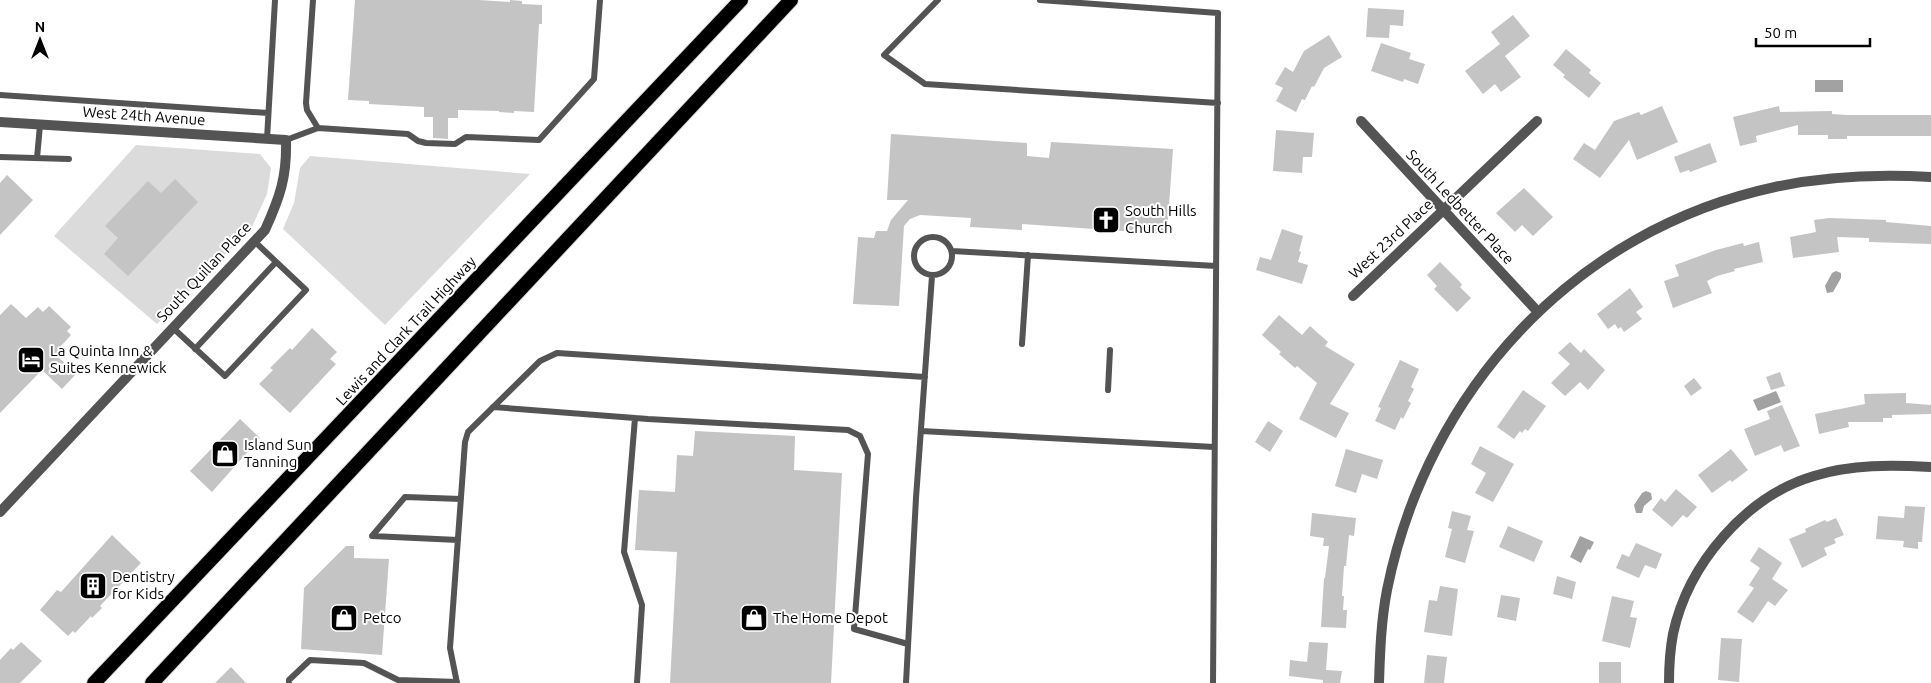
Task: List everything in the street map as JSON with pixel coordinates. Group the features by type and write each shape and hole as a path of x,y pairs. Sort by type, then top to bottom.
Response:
{"highway":[{"name":"Lewis and Clark Trail Highway","path":"94,683 741,0"},
{"path":"154,681 791,0"}],"street":[{"name":"South Ledbetter Place","path":"1361,121 1538,312"},
{"name":"West 23rd Place","path":"1353,296 1537,121"},
{"name":"West 24th Avenue","path":"0,122 286,140"},
{"name":"South Quillan Place","path":"0,512 265,230 280,199 287,162 286,140"},
{"path":"1379,683 1382,624 1387,591 1398,543 1417,489 1442,436 1475,383 1538,312 1565,288 1615,252 1672,221 1706,208 1774,187 1808,181 1869,176 1931,177"},
{"path":"1669,683 1673,633 1685,600 1703,564 1726,535 1752,509 1784,489 1813,476 1854,467 1890,465 1931,467"}],"lane":[{"path":"266,139 274,0"},
{"path":"313,0 306,103 307,110 318,128"},
{"path":"286,140 318,128 408,134 418,141 426,143 455,144 466,138 538,140 594,79 600,0"},
{"path":"938,0 884,54 925,84 1218,103"},
{"path":"1040,0 1218,13 1213,683"},
{"path":"0,95 268,113"},
{"path":"37,158 40,125"},
{"path":"0,157 69,160"},
{"path":"933,236 945,241 952,251 952,263 938,275 925,274 916,265 914,252 917,245 927,237 933,236"},
{"path":"172,328 225,376 306,290 254,241"},
{"path":"952,251 1216,266"},
{"path":"1022,344 1028,255"},
{"path":"195,349 276,262"},
{"path":"906,683 932,276"},
{"path":"1108,390 1110,350"},
{"path":"289,683 289,680 310,660 364,663 398,680 457,683 450,648 468,432 540,361 557,353 925,378"},
{"path":"493,407 635,418 848,430 860,436 868,454 854,630 908,644"},
{"path":"635,418 624,552 642,605 637,683"},
{"path":"921,431 1214,447"},
{"path":"458,540 372,536 405,497 461,499"}],"shaded area":[{"path":"1815,80 1843,80 1843,92 1815,92"},
{"path":"136,145 260,154 271,168 267,194 252,227 157,324 54,236"},
{"path":"310,156 530,174 385,325 283,229 294,203 300,168"},
{"path":"1836,271 1841,273 1841,278 1833,292 1827,293 1825,286 1832,273"},
{"path":"1776,391 1781,402 1758,411 1753,400"},
{"path":"1646,491 1651,493 1652,499 1644,506 1642,513 1636,513 1634,505 1642,493"},
{"path":"1580,536 1594,542 1581,563 1570,557"}],"building":[{"path":"355,0 479,0 510,2 510,0 522,1 522,4 542,5 542,24 539,24 534,112 514,111 514,113 458,110 458,118 448,118 448,139 433,138 433,117 424,117 424,107 369,104 369,101 348,100"},
{"path":"1368,8 1404,10 1403,26 1390,25 1389,38 1366,37"},
{"path":"1513,15 1530,36 1505,56 1521,77 1501,92 1495,84 1483,94 1465,71 1500,44 1491,32"},
{"path":"1329,35 1342,57 1324,68 1305,100 1302,99 1296,112 1276,101 1283,88 1275,84 1285,67 1293,72 1304,51"},
{"path":"1381,43 1411,53 1409,59 1425,64 1418,84 1404,79 1403,82 1371,71"},
{"path":"1566,49 1591,70 1589,73 1601,83 1589,98 1563,77 1565,75 1553,65"},
{"path":"1662,106 1678,142 1637,160 1629,140 1600,178 1573,159 1584,143 1595,150 1614,121 1639,112 1641,115"},
{"path":"1779,106 1780,112 1832,111 1832,114 1847,115 1931,115 1931,136 1847,136 1847,139 1828,139 1828,135 1798,135 1798,125 1756,136 1757,142 1740,146 1733,117"},
{"path":"1276,130 1314,133 1312,157 1303,157 1302,173 1273,171"},
{"name":"South Hills Church","path":"891,134 1027,143 1027,156 1049,158 1051,142 1173,149 1167,234 1022,224 1022,230 970,227 971,218 920,215 910,219 904,226 899,306 853,304 858,237 874,238 876,231 887,231 891,220 908,200 887,200"},
{"path":"1710,143 1717,162 1690,172 1689,170 1680,173 1674,157"},
{"path":"7,175 33,200 0,235 0,183"},
{"path":"175,179 198,202 128,276 104,254 118,238 105,226 148,181 161,193"},
{"path":"1524,188 1553,217 1533,236 1522,225 1515,232 1496,213"},
{"path":"1829,218 1886,220 1886,222 1931,226 1931,244 1869,242 1869,238 1837,237 1839,252 1793,258 1790,237 1816,232 1814,220"},
{"path":"1282,229 1303,236 1298,262 1308,265 1302,284 1256,270 1260,257 1271,260"},
{"path":"1759,242 1763,262 1734,269 1735,271 1707,281 1712,293 1673,308 1664,281 1679,276 1675,265 1716,250 1743,243 1744,246"},
{"path":"1440,262 1460,282 1462,285 1460,287 1471,298 1457,312 1434,289 1437,286 1427,275"},
{"path":"1630,288 1643,307 1636,312 1642,319 1624,332 1621,327 1618,329 1615,324 1608,329 1597,314"},
{"name":"La Quinta Inn & Suites Kennewick","path":"11,304 26,318 38,307 43,312 49,306 71,327 67,331 71,335 60,347 62,349 56,355 76,374 62,389 42,370 0,413 0,315"},
{"path":"1279,315 1302,335 1310,326 1328,342 1325,346 1355,364 1330,404 1349,413 1336,438 1299,419 1317,383 1297,366 1295,368 1262,335"},
{"path":"312,328 337,352 330,359 336,364 290,413 259,384 273,370 270,368 290,348 292,350"},
{"path":"1570,342 1581,353 1584,349 1605,370 1588,390 1580,382 1565,396 1551,383 1570,364 1558,353"},
{"path":"1400,360 1419,369 1411,387 1414,389 1408,401 1411,403 1395,430 1375,421 1381,408 1378,407"},
{"path":"1780,372 1785,386 1771,390 1766,377"},
{"path":"1694,378 1702,388 1691,396 1684,386"},
{"path":"1523,390 1546,406 1528,431 1525,429 1522,433 1520,431 1514,439 1497,427"},
{"path":"1906,393 1906,403 1931,405 1931,414 1892,415 1892,418 1883,418 1883,422 1848,422 1849,427 1819,434 1815,414 1865,404 1864,394"},
{"path":"1782,405 1800,446 1784,452 1781,445 1755,456 1744,429 1770,419 1767,411"},
{"name":"Island Sun Tanning","path":"240,419 260,438 212,492 190,471"},
{"path":"1268,421 1283,431 1270,452 1255,442"},
{"name":"The Home Depot","path":"695,431 795,436 794,470 842,473 831,683 670,683 677,552 635,550 639,490 675,492 677,455 693,456"},
{"path":"1480,446 1514,464 1493,502 1475,493 1486,473 1471,464"},
{"path":"1346,449 1383,460 1377,479 1362,474 1356,493 1335,486"},
{"path":"1731,449 1748,470 1712,493 1698,475"},
{"path":"1676,489 1697,507 1687,518 1683,515 1672,527 1652,510 1661,498 1665,502"},
{"path":"1905,506 1925,507 1922,542 1918,542 1918,549 1903,547 1904,541 1876,539 1878,516 1904,518"},
{"path":"1452,511 1471,516 1467,530 1474,531 1465,563 1445,557 1452,529 1448,528"},
{"path":"1312,513 1356,518 1354,536 1349,535 1346,566 1344,566 1342,596 1344,596 1343,610 1347,610 1346,628 1321,627 1324,578 1329,546 1323,546 1324,538 1310,536"},
{"path":"1836,518 1844,535 1834,539 1836,543 1824,548 1827,555 1802,568 1789,539 1806,532 1805,529 1825,520 1827,522"},
{"path":"1508,526 1543,541 1534,562 1499,547"},
{"name":"Dentistry for Kids","path":"112,535 141,563 100,606 102,608 92,618 91,616 75,633 73,631 68,636 40,610 57,590 61,592"},
{"path":"1636,543 1662,554 1656,569 1645,565 1639,578 1616,568 1622,554 1629,557"},
{"name":"Petco","path":"346,546 354,546 354,558 389,559 382,655 301,649 304,588"},
{"path":"1759,547 1782,563 1772,579 1788,590 1775,606 1768,601 1753,623 1737,612 1754,588 1749,585 1760,568 1750,561"},
{"path":"1557,576 1576,582 1572,599 1553,594"},
{"path":"1440,586 1458,589 1452,636 1424,632 1429,600 1437,601"},
{"path":"1501,595 1520,598 1516,621 1497,617"},
{"path":"1612,596 1634,601 1630,617 1637,618 1630,648 1602,641"},
{"path":"1721,638 1742,639 1739,682 1718,680"},
{"path":"21,642 42,661 20,683 0,683 0,660 11,648 13,650"},
{"path":"1309,642 1328,643 1326,670 1342,671 1340,683 1323,683 1323,680 1289,676 1290,660 1307,662"},
{"path":"1427,655 1447,657 1444,683 1424,683"},
{"path":"1599,662 1621,662 1621,683 1599,683"},
{"path":"231,667 246,683 215,683"}],"place":[{"name":"South Hills Church","path":"1106,220"},
{"name":"La Quinta Inn & Suites Kennewick","path":"31,360"},
{"name":"Island Sun Tanning","path":"225,454"},
{"name":"Dentistry for Kids","path":"93,586"},
{"name":"Petco","path":"344,618"},
{"name":"The Home Depot","path":"754,618"}]}
